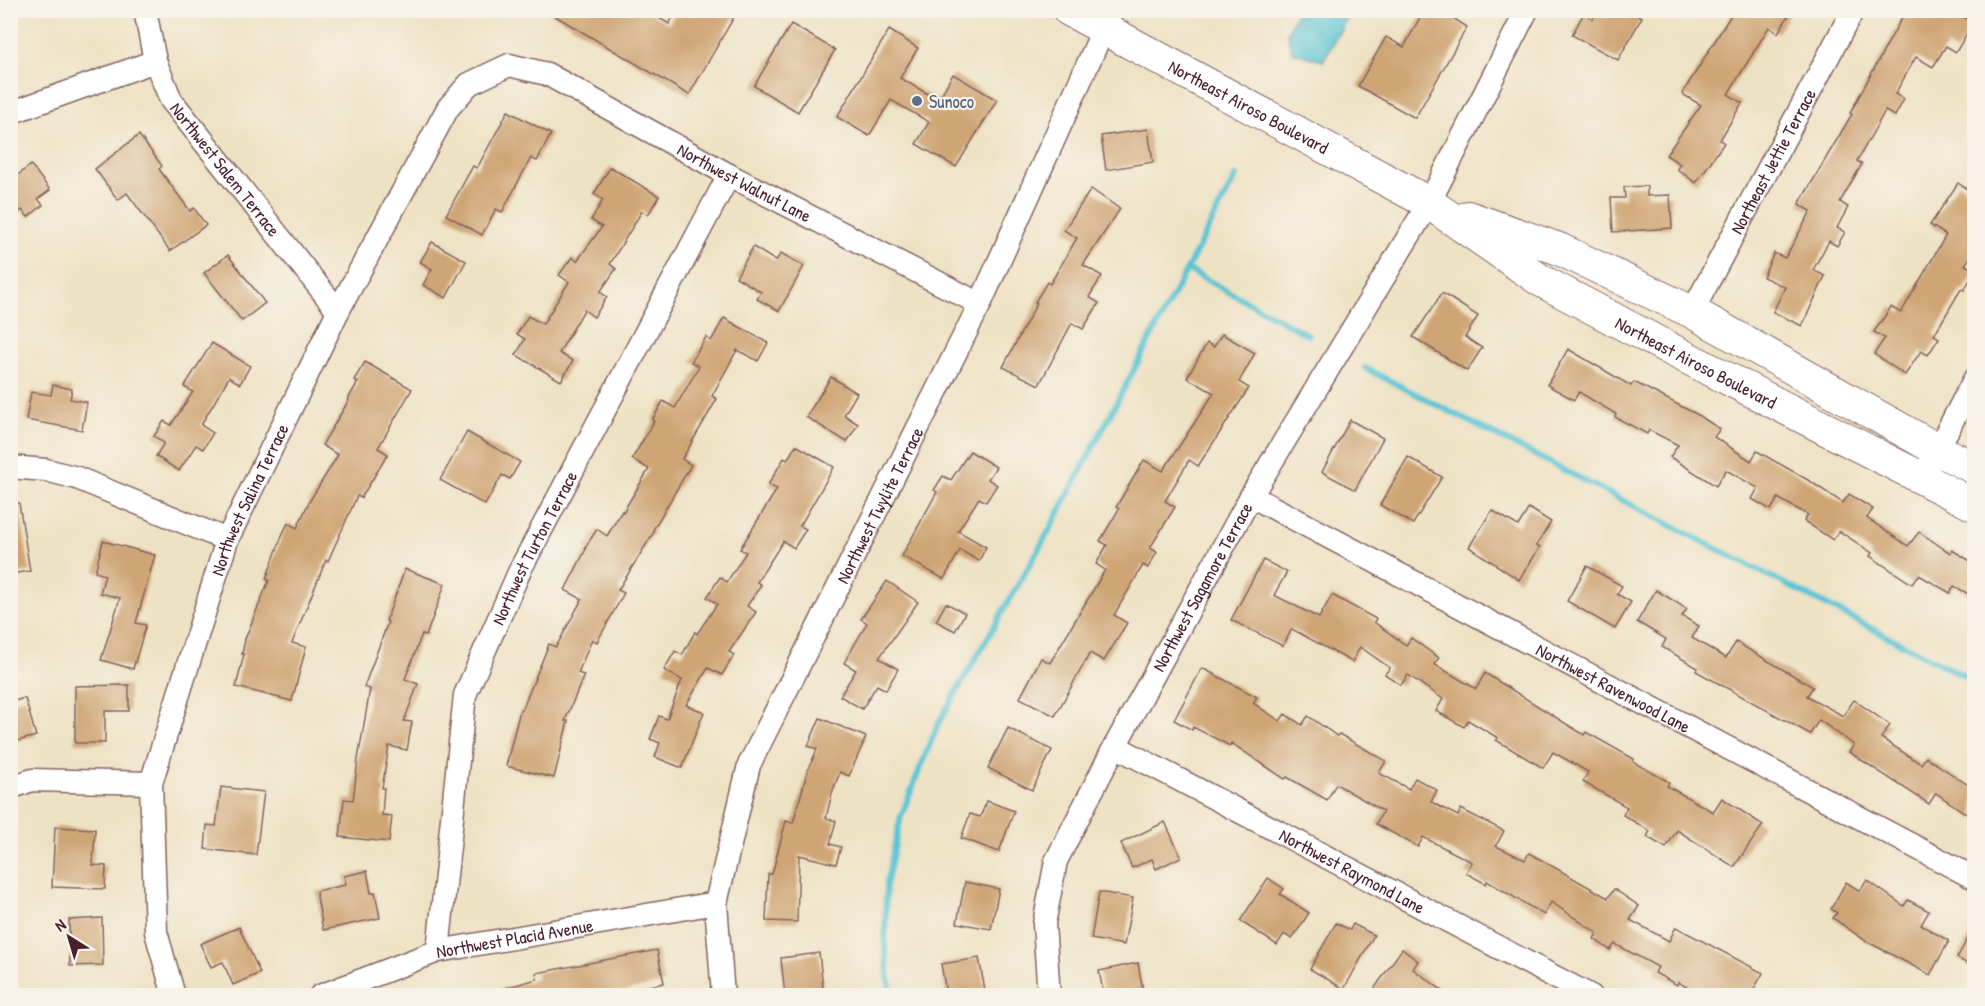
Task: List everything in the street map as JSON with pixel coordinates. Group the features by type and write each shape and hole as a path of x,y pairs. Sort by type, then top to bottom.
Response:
{"main road":[{"name":"Northeast Airoso Boulevard","path":"1069,10 1107,19 1429,203 1540,280 1974,505"},
{"name":"Northeast Airoso Boulevard","path":"1429,203 1559,249 1692,312 1974,468"}],"street":[{"name":"Northwest Salem Terrace","path":"145,10 155,61 171,100 338,311"},
{"name":"Northwest Sagamore Terrace","path":"1049,996 1044,924 1056,861 1115,746 1251,496 1429,203 1527,10"},
{"name":"Northeast Jettie Terrace","path":"1692,312 1853,10"},
{"name":"Northwest Twylite Terrace","path":"723,996 716,903 749,765 980,304 1107,19"},
{"path":"10,113 155,61"},
{"name":"Northwest Walnut Lane","path":"509,65 548,74 729,175 980,304"},
{"name":"Northwest Salina Terrace","path":"174,996 156,932 151,783 227,540 338,311 448,108 469,84 509,65"},
{"name":"Northwest Turton Terrace","path":"438,951 465,695 521,568 729,175"},
{"path":"1923,477 1974,380"},
{"path":"10,468 46,470 77,478 227,540"},
{"name":"Northwest Ravenwood Lane","path":"1251,496 1974,878"},
{"name":"Northwest Raymond Lane","path":"1115,746 1591,996"},
{"path":"10,788 32,780 151,783"},
{"name":"Northwest Placid Avenue","path":"320,996 438,951 716,903"}],"water":[{"path":"1297,11 1351,11 1323,61 1292,52 1287,33"}],"building":[{"path":"545,10 646,10 669,24 677,10 738,10 689,95"},
{"path":"1424,10 1457,10 1453,18 1467,27 1415,118 1358,86 1386,37 1404,47"},
{"path":"1598,10 1630,10 1642,17 1618,60 1572,35 1584,13 1593,19"},
{"path":"1734,10 1792,10 1778,33 1769,27 1728,94 1742,103 1720,140 1724,143 1696,183 1677,169 1680,164 1666,155 1701,105 1682,94"},
{"path":"1906,10 1953,10 1973,23 1956,52 1946,46 1933,67 1916,57 1895,94 1904,99 1895,116 1885,111 1857,161 1862,164 1840,202 1848,207 1837,228 1845,232 1837,246 1829,241 1813,270 1825,276 1802,326 1773,312 1785,287 1763,277 1774,253 1785,258 1811,211 1799,204 1852,114 1850,113"},
{"path":"791,24 835,50 798,112 754,86"},
{"path":"889,30 918,48 900,78 938,100 953,74 997,100 956,167 916,144 929,122 891,100 869,136 837,117"},
{"path":"508,111 551,134 537,161 531,158 502,212 496,209 482,235 446,215 473,166 477,168"},
{"path":"1148,129 1153,162 1106,170 1101,136"},
{"path":"139,135 162,166 159,169 190,211 194,208 206,225 170,251 127,193 118,200 95,169"},
{"path":"31,165 50,190 38,199 43,205 28,217 22,210 10,219 10,181"},
{"path":"610,167 659,196 648,215 642,211 610,264 616,269 600,292 607,297 594,317 584,310 559,353 573,361 561,381 516,355 525,339 517,334 528,316 543,324 569,282 559,275 572,257 577,261 602,227 591,220 603,200 594,194"},
{"path":"1958,183 1974,194 1974,251 1965,265 1974,270 1974,273 1964,290 1961,289 1934,335 1939,338 1928,355 1921,351 1905,375 1874,354 1885,338 1874,332 1891,307 1901,313 1946,235 1930,225"},
{"path":"1647,186 1647,196 1670,195 1672,228 1613,232 1611,198 1625,198 1624,187"},
{"path":"1091,189 1120,209 1083,265 1102,276 1089,297 1099,303 1083,329 1072,323 1039,385 1003,367 1037,303 1035,302 1047,282 1050,284 1077,238 1064,230"},
{"path":"432,242 466,261 446,298 423,285 432,269 420,262"},
{"path":"753,247 776,261 781,253 804,266 779,311 757,299 761,292 736,277"},
{"path":"228,255 265,303 242,321 204,273"},
{"path":"1442,293 1478,316 1465,337 1482,348 1467,371 1413,337"},
{"path":"724,318 768,343 758,361 737,350 712,396 717,399 682,459 691,465 653,530 654,532 618,590 624,593 597,642 592,639 578,673 584,675 565,721 568,721 554,778 506,766 520,710 522,710 549,644 556,647 582,599 565,590 585,548 597,529 607,536 649,469 632,459 663,401 675,408 699,366 691,362 706,337 711,341"},
{"path":"1222,334 1255,353 1239,382 1249,388 1198,466 1189,460 1165,501 1175,507 1150,548 1157,552 1148,568 1143,565 1114,615 1127,623 1104,661 1090,653 1055,716 1020,698 1041,658 1050,663 1105,570 1096,564 1107,545 1100,541 1119,509 1116,507 1144,460 1163,471 1214,393 1187,378 1207,343 1214,347"},
{"path":"212,343 250,366 240,384 229,377 201,425 213,433 203,449 196,445 179,471 156,456 164,443 154,436 164,421 171,425 193,392 184,387"},
{"path":"1568,349 1631,386 1634,382 1698,415 1720,429 1714,437 1751,461 1757,451 1843,503 1849,494 1873,509 1867,518 1908,546 1919,532 1950,553 1952,550 1974,563 1974,597 1954,586 1950,593 1919,575 1912,584 1870,556 1872,553 1839,531 1833,540 1804,521 1808,515 1778,498 1771,510 1752,499 1758,488 1726,470 1716,486 1670,457 1678,445 1649,430 1647,434 1615,417 1616,414 1579,392 1574,400 1547,385"},
{"path":"365,362 412,389 378,448 388,454 361,498 357,496 328,561 326,560 292,643 306,647 292,701 236,687 245,639 269,580 266,579 283,533 288,523 297,528 309,502 338,455 322,445 349,400 358,382 354,380"},
{"path":"831,377 857,393 844,415 858,424 847,442 806,417"},
{"path":"53,385 72,389 70,399 87,402 82,430 26,420 31,392 51,395"},
{"path":"1350,420 1383,438 1355,490 1322,472"},
{"path":"467,432 520,462 510,479 502,475 485,505 440,480"},
{"path":"796,445 834,467 800,526 806,529 794,548 783,541 757,582 761,585 747,606 756,612 729,652 734,655 722,675 708,668 686,705 704,712 682,768 655,757 660,743 650,739 659,716 667,719 682,680 664,670 675,651 682,655 695,632 697,634 717,604 707,597 720,577 727,582 746,552 740,549 777,489 768,485 784,458 787,460"},
{"path":"970,451 996,467 988,479 997,485 986,502 979,498 958,531 986,547 979,561 960,550 944,579 902,556 937,492 934,490 943,476 951,480"},
{"path":"1408,457 1442,477 1413,524 1380,505"},
{"path":"10,503 19,503 30,571 10,574"},
{"path":"1529,508 1551,522 1536,546 1540,547 1519,580 1469,547 1492,510 1518,526"},
{"path":"103,541 155,555 136,623 146,625 133,669 101,660 120,598 100,593 105,575 95,572"},
{"path":"1263,560 1287,572 1274,595 1319,618 1332,595 1376,619 1374,622 1406,645 1411,638 1439,658 1434,664 1476,689 1485,673 1584,735 1586,732 1634,759 1633,762 1669,782 1667,786 1713,812 1722,798 1763,825 1734,867 1677,830 1666,848 1647,837 1650,831 1623,815 1627,807 1583,782 1588,772 1553,752 1543,768 1468,720 1464,727 1436,711 1443,699 1408,675 1401,685 1385,674 1390,668 1360,647 1352,662 1292,629 1283,646 1231,620"},
{"path":"1587,566 1622,586 1617,594 1631,602 1615,629 1567,601"},
{"path":"405,569 445,584 426,636 422,634 405,679 418,684 404,721 412,722 407,750 389,746 382,788 384,788 382,815 392,816 389,842 340,837 344,799 353,800 370,689 364,687"},
{"path":"887,581 918,602 879,658 898,669 886,690 877,685 862,709 840,696 856,670 844,663 867,623 861,619"},
{"path":"1656,590 1687,609 1682,616 1699,626 1692,638 1726,658 1736,642 1813,687 1807,696 1843,716 1854,700 1890,725 1881,738 1921,764 1926,757 1974,789 1974,819 1936,793 1929,804 1849,752 1854,745 1819,720 1810,734 1696,671 1698,668 1662,647 1666,639 1637,622"},
{"path":"946,603 965,613 955,631 936,621"},
{"path":"1202,668 1257,697 1253,703 1280,721 1285,714 1302,725 1308,716 1337,736 1339,734 1386,761 1379,773 1409,789 1415,778 1437,790 1431,802 1458,816 1461,809 1504,831 1496,846 1525,860 1529,853 1608,898 1614,889 1639,906 1630,920 1669,941 1676,927 1763,973 1750,996 1732,996 1722,990 1719,996 1702,996 1678,982 1677,985 1655,973 1658,967 1615,944 1610,950 1594,939 1597,933 1551,902 1544,915 1487,881 1486,884 1466,873 1472,862 1423,837 1418,847 1376,824 1383,811 1336,784 1327,800 1287,777 1285,779 1231,743 1230,746 1174,720"},
{"path":"129,685 129,711 105,711 105,743 75,743 75,686"},
{"path":"25,698 36,736 14,742 10,731 10,702"},
{"path":"820,718 866,737 849,776 840,772 826,818 836,821 830,844 841,847 836,864 799,855 797,922 766,921 768,874 772,874 786,821 793,823 807,773 817,749 808,746"},
{"path":"1008,728 1052,750 1032,790 988,768"},
{"path":"221,787 264,792 256,855 205,849 207,825 216,826"},
{"path":"987,801 1014,811 999,852 961,838 970,814 980,817"},
{"path":"1165,822 1181,857 1156,869 1152,859 1132,868 1121,843"},
{"path":"55,827 95,829 93,865 106,866 105,889 52,887"},
{"path":"367,871 371,893 375,892 380,918 323,930 316,891 346,885 344,876"},
{"path":"1268,878 1284,889 1280,894 1309,913 1292,939 1284,934 1277,945 1240,921"},
{"path":"1867,880 1904,906 1908,900 1929,911 1921,925 1949,941 1930,975 1866,941 1833,918 1837,913 1831,909 1846,882 1860,891"},
{"path":"965,882 999,889 991,929 957,923"},
{"path":"1099,892 1133,898 1124,945 1091,939"},
{"path":"102,918 103,965 70,966 69,920"},
{"path":"1336,923 1350,930 1353,924 1374,935 1344,989 1310,969"},
{"path":"239,927 260,973 233,985 223,962 211,967 200,944"},
{"path":"1974,927 1974,968 1957,958"},
{"path":"1402,949 1418,961 1413,969 1450,996 1383,996 1374,989"},
{"path":"657,950 664,983 602,996 495,996 495,991 537,979 536,973"},
{"path":"819,953 824,996 785,996 781,958"},
{"path":"979,958 986,996 955,996 954,991 946,993 941,964"},
{"path":"1138,963 1144,996 1104,996 1099,971"}],"waterway":[{"path":"891,996 885,950 886,885 901,816 938,724 1049,531 1236,176"},
{"path":"1187,269 1308,335"},
{"path":"1365,368 1974,681"}],"place":[{"name":"Sunoco","path":"917,101"}]}
